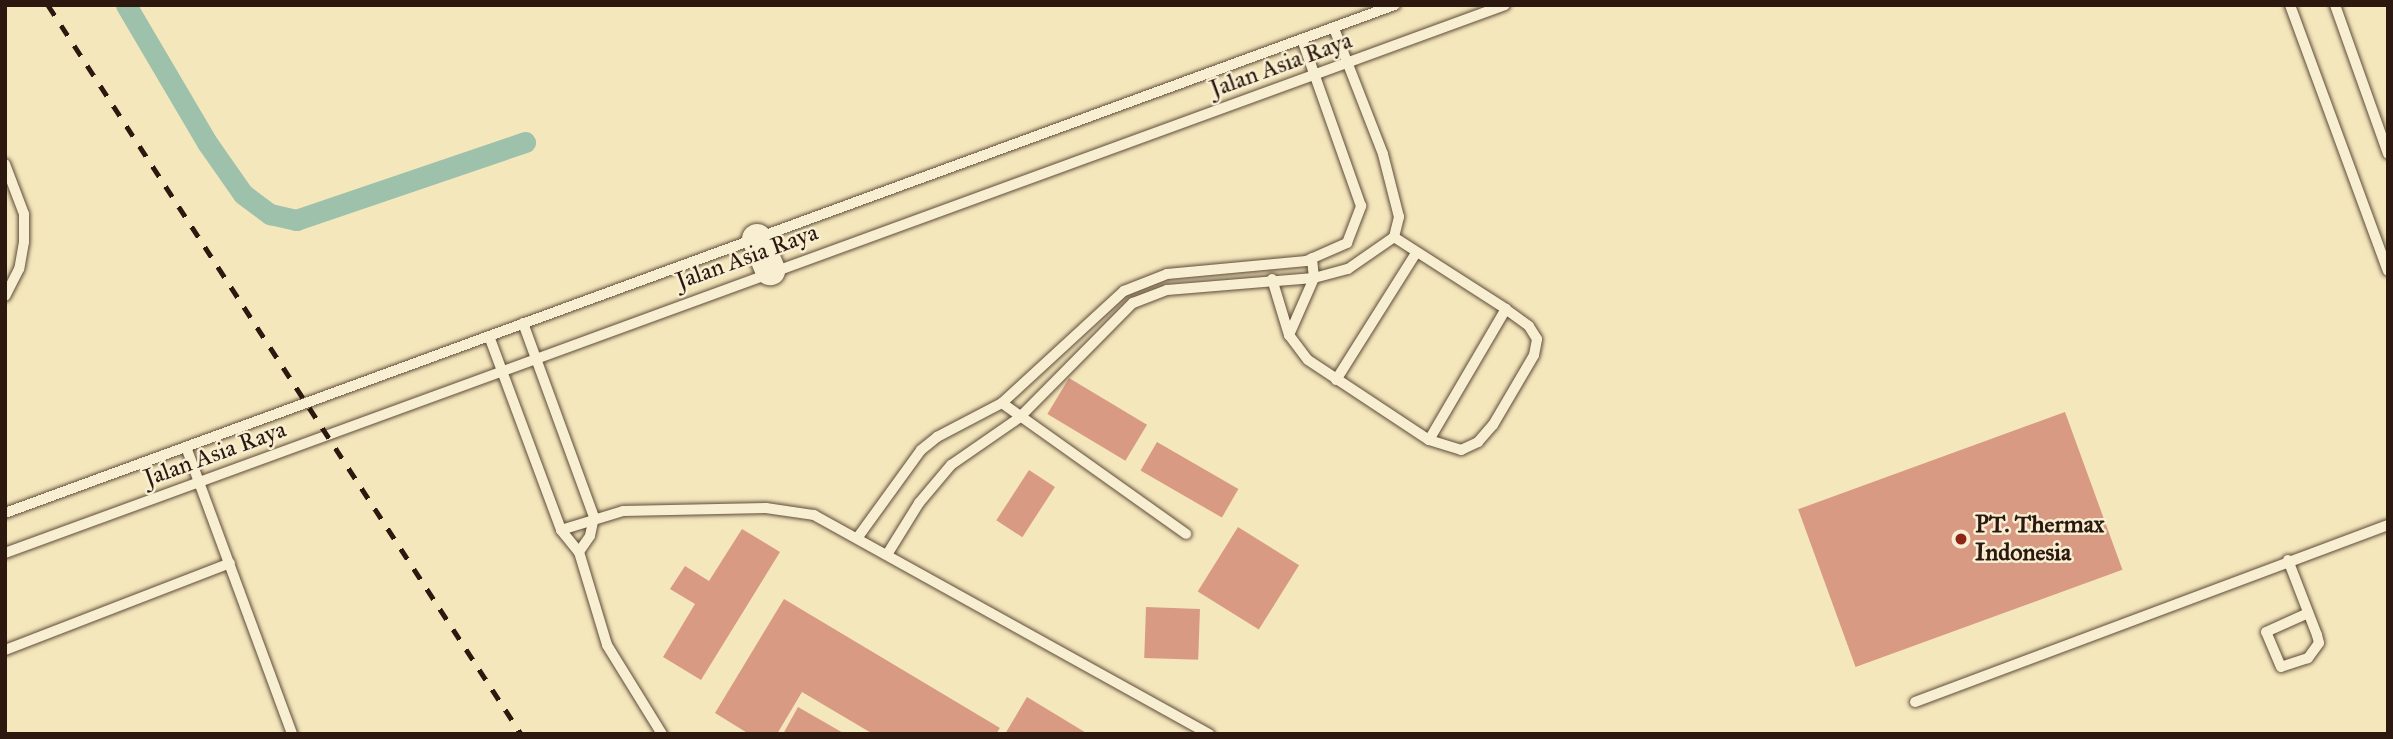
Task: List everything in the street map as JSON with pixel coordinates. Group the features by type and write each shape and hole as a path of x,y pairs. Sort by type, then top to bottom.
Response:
{"street":[{"path":"757,239 770,270"}],"lane":[{"name":"Jalan Asia Raya","path":"5,513 1395,5"},
{"name":"Jalan Asia Raya","path":"5,553 770,270 1505,5"},
{"path":"2290,5 2388,271"},
{"path":"2334,5 2384,136 2388,154"},
{"path":"888,553 919,503 951,465 1019,418 1133,303 1167,290 1314,278 1348,269 1394,237 1399,217 1383,154 1334,28"},
{"path":"858,537 921,450 937,437 1002,402 1080,336 1124,291 1167,274 1272,265 1312,258 1346,243 1357,222 1361,205 1350,167 1302,39"},
{"path":"5,164 24,214 24,242 19,269 5,296"},
{"path":"1272,265 1273,283 1289,335 1308,360 1429,439 1461,450 1478,442 1534,355 1537,339 1529,326 1506,309 1394,237"},
{"path":"1336,380 1416,253"},
{"path":"1289,335 1314,278 1312,258"},
{"path":"1429,439 1506,309"},
{"path":"523,323 594,517 590,536 579,552"},
{"path":"489,336 561,530 579,552 607,645 662,734"},
{"path":"1002,402 1019,418 1186,534"},
{"path":"186,447 292,734"},
{"path":"561,530 594,517 623,511 766,508 814,515 888,553 1209,734"},
{"path":"1915,702 2288,560 2388,525"},
{"path":"2288,560 2308,613 2319,643 2316,652 2281,667 2266,632 2308,613"},
{"path":"5,650 230,563"}],"building":[{"path":"1069,378 1147,425 1125,461 1047,414"},
{"name":"PT. Thermax Indonesia","path":"2065,412 2122,570 1856,667 1798,509"},
{"path":"1157,442 1238,489 1222,518 1140,471"},
{"path":"1029,470 1055,487 1022,537 996,520"},
{"path":"1238,527 1299,565 1259,630 1198,591"},
{"path":"742,529 780,552 701,680 663,657 695,604 670,589 685,566 709,581"},
{"path":"784,599 1000,728 996,734 873,734 802,692 777,734 749,734 715,713"},
{"path":"1146,607 1200,609 1198,660 1144,658"},
{"path":"1027,697 1088,734 1005,734"},
{"path":"798,707 845,734 783,734"}],"waterway":[{"path":"126,5 208,144 243,194 270,214 296,220 525,142"}],"railway":[{"path":"48,5 521,734"}],"place":[{"name":"PT. Thermax Indonesia","path":"1961,539"}]}
